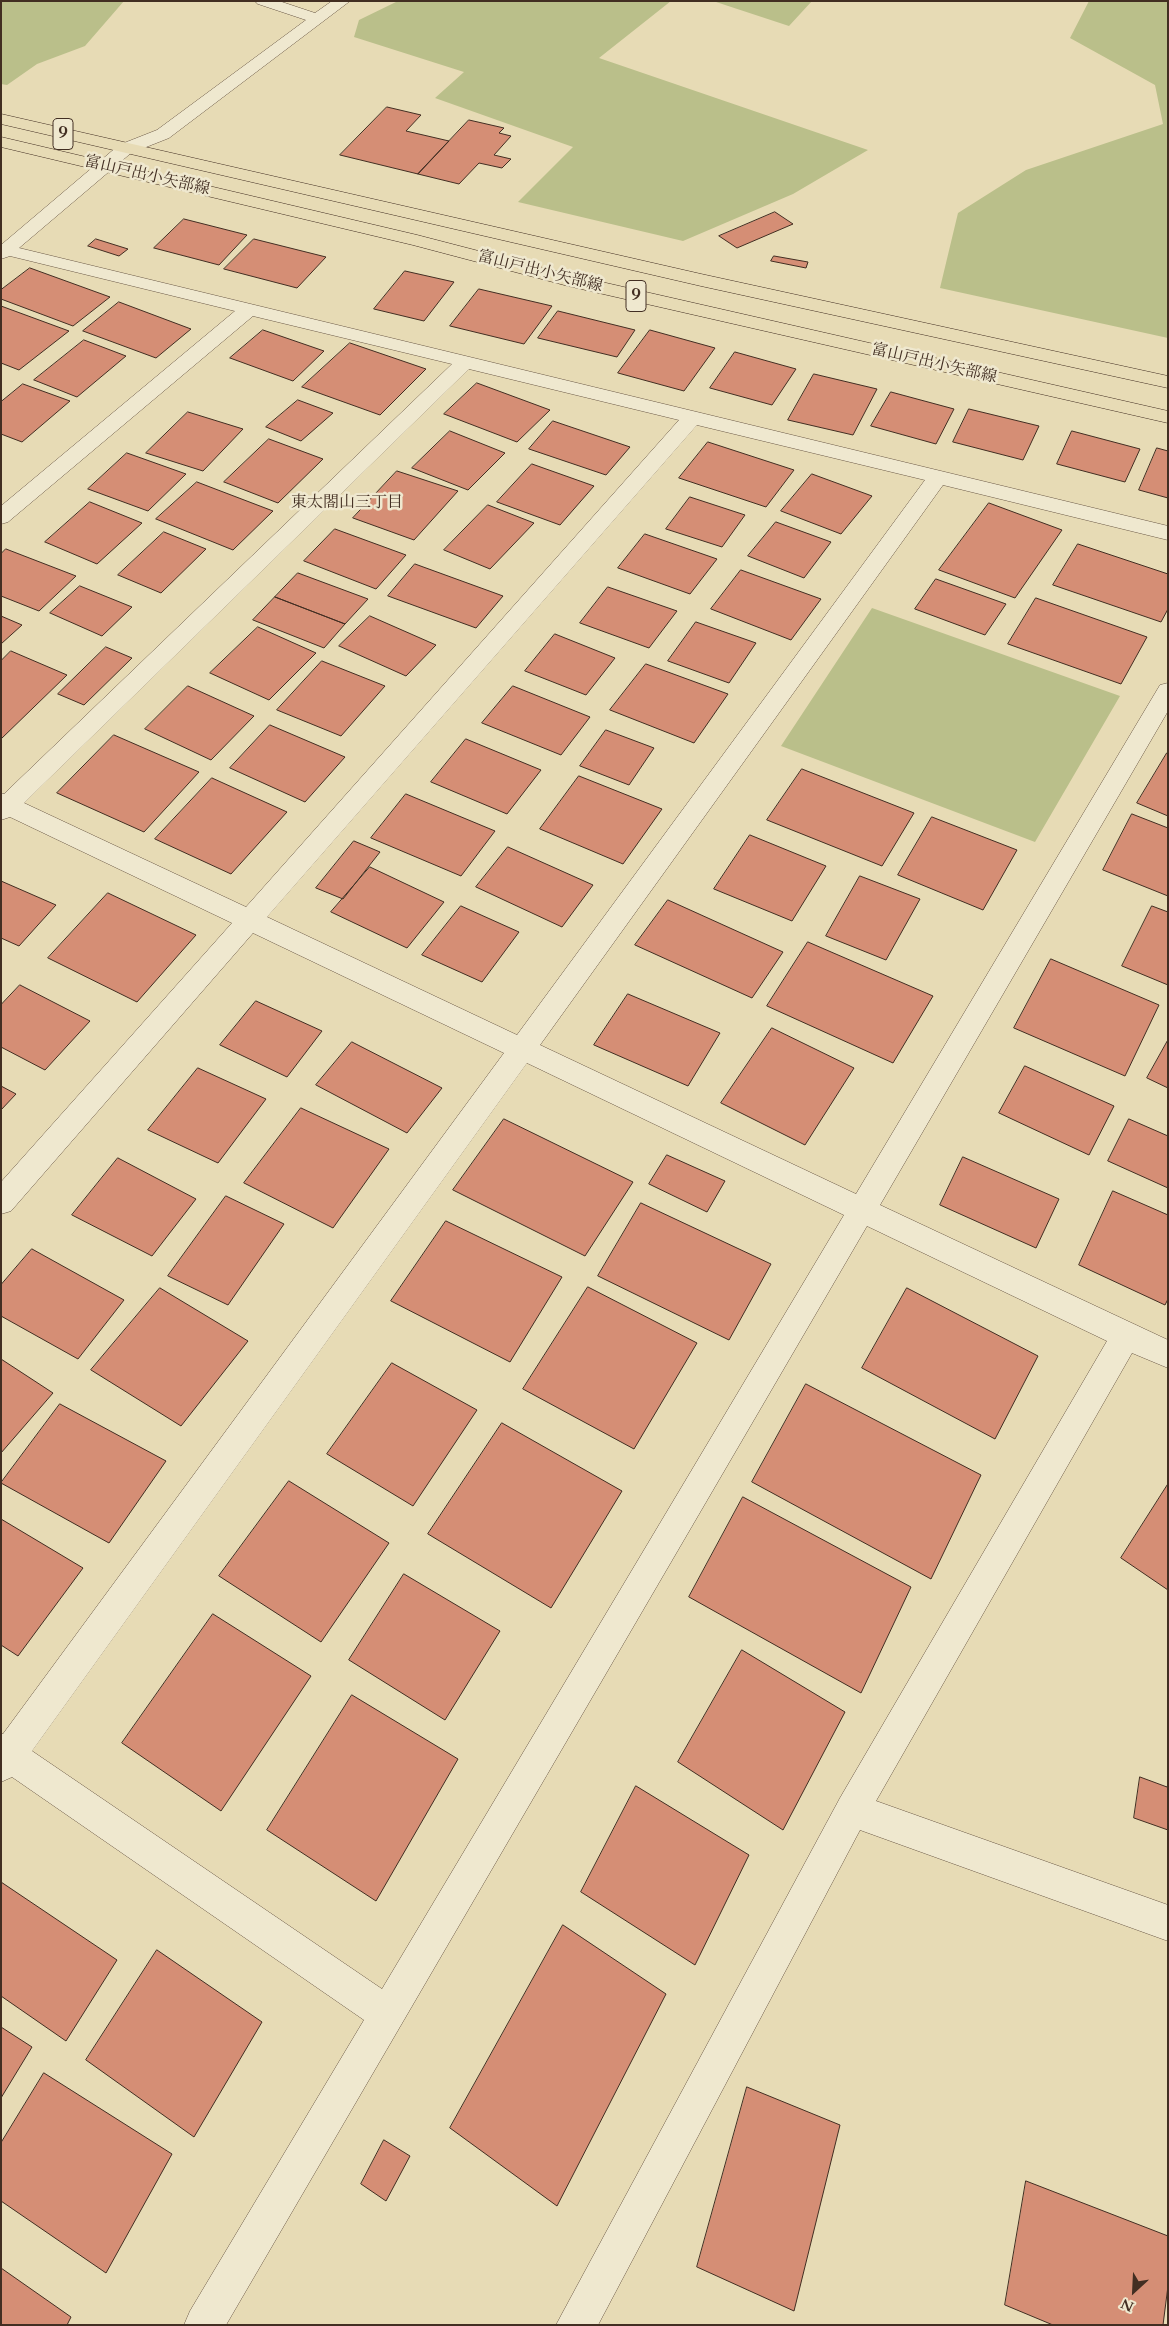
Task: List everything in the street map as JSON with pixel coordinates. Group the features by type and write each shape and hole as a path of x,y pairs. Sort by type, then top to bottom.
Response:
{"main road":[{"name":"富山戸出小矢部線","path":"1,119 692,278 1168,382"},
{"name":"富山戸出小矢部線","path":"1,142 417,240 568,280 1168,417"}],"street":[{"path":"263,1 317,20"},
{"path":"4,252 125,149 163,134 342,1"},
{"path":"4,252 249,309 1168,534"},
{"path":"1,517 249,309"},
{"path":"466,362 3,806 250,920 1168,1355"},
{"path":"1,1202 693,417"},
{"path":"387,2014 4,1757 938,477"},
{"path":"204,2325 1168,691"},
{"path":"576,2325 852,1810 1126,1336"},
{"path":"852,1810 1168,1923"}],"green space":[{"path":"1,1 124,1 85,46 37,64 7,85 1,84"},
{"path":"398,1 671,1 599,58 868,150 793,194 683,241 518,202 573,147 435,98 464,72 354,37 359,20"},
{"path":"713,1 812,1 789,26"},
{"path":"1089,1 1168,1 1168,338 940,288 958,213 1026,170 1163,124 1155,85 1070,38"},
{"path":"872,608 1120,696 1035,842 781,746"}],"building":[{"path":"387,107 421,115 406,131 449,141 418,174 340,155"},
{"path":"469,120 504,128 499,133 511,136 494,155 511,159 502,168 479,163 459,184 418,174"},
{"path":"775,212 793,224 737,248 719,236"},
{"path":"184,219 247,235 219,265 154,248"},
{"path":"96,239 128,249 119,256 88,246"},
{"path":"254,239 326,257 297,288 224,269"},
{"path":"774,256 808,262 806,268 771,261"},
{"path":"30,268 110,297 73,326 1,299 1,290"},
{"path":"405,271 454,282 424,321 374,309"},
{"path":"479,289 552,306 524,344 450,326"},
{"path":"119,302 191,329 156,358 83,331"},
{"path":"1,306 69,331 19,370 1,363"},
{"path":"558,311 635,330 617,357 538,338"},
{"path":"263,330 324,351 293,381 230,358"},
{"path":"650,330 715,348 684,391 618,373"},
{"path":"84,340 126,356 77,397 34,380"},
{"path":"350,343 426,369 380,415 302,387"},
{"path":"735,352 796,369 772,405 710,388"},
{"path":"814,374 877,389 853,435 788,420"},
{"path":"477,383 550,410 517,442 444,414"},
{"path":"23,384 70,401 22,442 1,434 1,402"},
{"path":"891,392 954,409 936,444 871,426"},
{"path":"298,400 333,413 301,441 266,427"},
{"path":"969,409 1039,426 1023,460 953,442"},
{"path":"188,412 243,429 203,471 146,453"},
{"path":"553,421 630,447 606,475 529,449"},
{"path":"450,431 505,453 468,490 412,468"},
{"path":"1072,431 1140,449 1125,482 1057,464"},
{"path":"269,439 323,459 278,503 224,482"},
{"path":"708,442 794,470 766,507 679,478"},
{"path":"1157,448 1168,451 1168,498 1139,490"},
{"path":"127,453 186,474 148,511 88,489"},
{"path":"532,464 594,486 560,525 497,502"},
{"path":"397,471 458,491 414,540 353,518"},
{"path":"812,474 872,496 841,534 781,511"},
{"path":"197,482 273,511 233,550 156,519"},
{"path":"690,497 745,515 722,547 666,529"},
{"path":"90,502 142,523 97,564 45,542"},
{"path":"989,503 1062,530 1015,598 939,570"},
{"path":"488,505 534,523 490,569 444,550"},
{"path":"776,522 831,542 804,578 748,556"},
{"path":"335,529 406,555 376,589 304,561"},
{"path":"164,532 206,549 161,593 118,575"},
{"path":"645,534 717,559 690,594 618,568"},
{"path":"1078,544 1168,574 1168,609 1161,622 1053,585"},
{"path":"6,549 76,576 39,611 1,596 1,554"},
{"path":"415,564 503,596 476,628 388,596"},
{"path":"741,570 821,599 791,640 711,609"},
{"path":"298,573 368,599 345,624 275,597"},
{"path":"936,579 1006,604 985,635 915,609"},
{"path":"80,586 132,607 102,636 50,613"},
{"path":"608,587 677,611 649,648 580,623"},
{"path":"275,597 345,624 324,648 253,620"},
{"path":"1036,598 1147,637 1121,684 1008,644"},
{"path":"1,616 22,625 1,644"},
{"path":"370,616 436,645 406,676 339,646"},
{"path":"696,622 756,643 729,683 668,661"},
{"path":"258,627 316,653 269,700 210,673"},
{"path":"555,634 615,658 586,695 525,671"},
{"path":"106,647 132,658 84,705 58,694"},
{"path":"11,651 67,675 1,739 1,661"},
{"path":"322,661 385,686 341,736 277,710"},
{"path":"646,664 728,694 694,743 610,710"},
{"path":"188,686 254,716 211,760 145,729"},
{"path":"513,686 590,717 561,755 482,723"},
{"path":"270,725 345,757 305,802 230,768"},
{"path":"606,730 654,748 629,785 580,766"},
{"path":"114,735 199,772 144,832 57,793"},
{"path":"466,739 541,770 507,814 431,782"},
{"path":"1168,753 1168,816 1137,803"},
{"path":"802,769 914,813 882,866 767,820"},
{"path":"579,776 662,809 623,864 540,829"},
{"path":"212,778 287,812 231,874 155,839"},
{"path":"406,794 495,831 461,876 371,838"},
{"path":"1132,814 1168,828 1168,896 1103,870"},
{"path":"932,817 1017,850 983,910 898,875"},
{"path":"750,835 826,866 792,921 714,889"},
{"path":"354,841 380,852 343,899 316,888"},
{"path":"508,847 593,885 562,927 476,887"},
{"path":"370,867 444,902 407,948 331,912"},
{"path":"860,876 920,899 886,960 826,936"},
{"path":"1,881 56,905 19,946 1,938"},
{"path":"108,893 196,935 137,1002 48,958"},
{"path":"668,900 783,952 752,998 635,945"},
{"path":"461,906 519,932 482,982 422,955"},
{"path":"1152,906 1168,912 1168,985 1122,966"},
{"path":"808,942 933,996 893,1063 767,1006"},
{"path":"1051,959 1159,1005 1125,1076 1014,1028"},
{"path":"20,985 90,1021 45,1070 1,1047 1,1005"},
{"path":"628,994 720,1033 688,1086 594,1045"},
{"path":"256,1001 322,1031 287,1077 220,1045"},
{"path":"772,1028 854,1068 805,1145 721,1103"},
{"path":"1168,1040 1168,1088 1147,1078"},
{"path":"352,1042 442,1088 407,1133 316,1085"},
{"path":"1025,1066 1114,1106 1089,1155 999,1113"},
{"path":"198,1068 266,1099 218,1163 148,1130"},
{"path":"1,1086 16,1094 1,1110"},
{"path":"301,1108 389,1149 333,1228 244,1183"},
{"path":"504,1119 633,1182 585,1256 453,1190"},
{"path":"1129,1119 1168,1136 1168,1188 1108,1161"},
{"path":"667,1155 725,1181 707,1212 649,1184"},
{"path":"963,1157 1059,1199 1036,1248 940,1205"},
{"path":"118,1158 196,1199 152,1256 72,1215"},
{"path":"1113,1191 1168,1215 1168,1299 1165,1305 1079,1265"},
{"path":"226,1196 284,1224 228,1305 168,1276"},
{"path":"641,1203 771,1264 729,1340 598,1276"},
{"path":"446,1221 562,1277 510,1362 391,1301"},
{"path":"32,1249 124,1300 78,1359 1,1316 1,1285"},
{"path":"588,1287 697,1343 634,1449 523,1389"},
{"path":"160,1288 248,1341 181,1426 91,1370"},
{"path":"907,1288 1038,1356 995,1439 862,1368"},
{"path":"1,1359 53,1393 1,1453"},
{"path":"392,1363 477,1410 413,1506 327,1454"},
{"path":"806,1384 981,1475 931,1579 752,1482"},
{"path":"60,1404 166,1461 109,1543 1,1483"},
{"path":"502,1423 622,1491 551,1608 428,1534"},
{"path":"289,1481 389,1543 321,1642 219,1576"},
{"path":"1168,1484 1168,1590 1121,1558"},
{"path":"743,1497 911,1587 861,1693 689,1597"},
{"path":"1,1519 83,1568 18,1656 1,1645"},
{"path":"404,1574 500,1631 445,1720 349,1660"},
{"path":"213,1614 311,1676 221,1811 122,1743"},
{"path":"742,1650 845,1712 783,1830 678,1762"},
{"path":"352,1695 458,1759 376,1901 267,1830"},
{"path":"1140,1777 1167,1787 1168,1784 1168,1830 1134,1818"},
{"path":"636,1786 749,1855 695,1965 581,1892"},
{"path":"1,1882 117,1960 66,2041 1,1996"},
{"path":"563,1925 666,1994 557,2206 450,2128"},
{"path":"157,1950 262,2022 194,2137 86,2060"},
{"path":"1,2027 32,2047 1,2098"},
{"path":"44,2073 172,2154 106,2273 1,2201 1,2143"},
{"path":"747,2087 840,2125 794,2311 697,2267"},
{"path":"384,2140 410,2156 386,2201 361,2184"},
{"path":"1026,2181 1168,2236 1168,2286 1163,2325 1053,2325 1005,2305"},
{"path":"1,2268 71,2317 67,2325 1,2325"}],"district":[{"name":"東太閤山三丁目","path":"347,503"}]}
